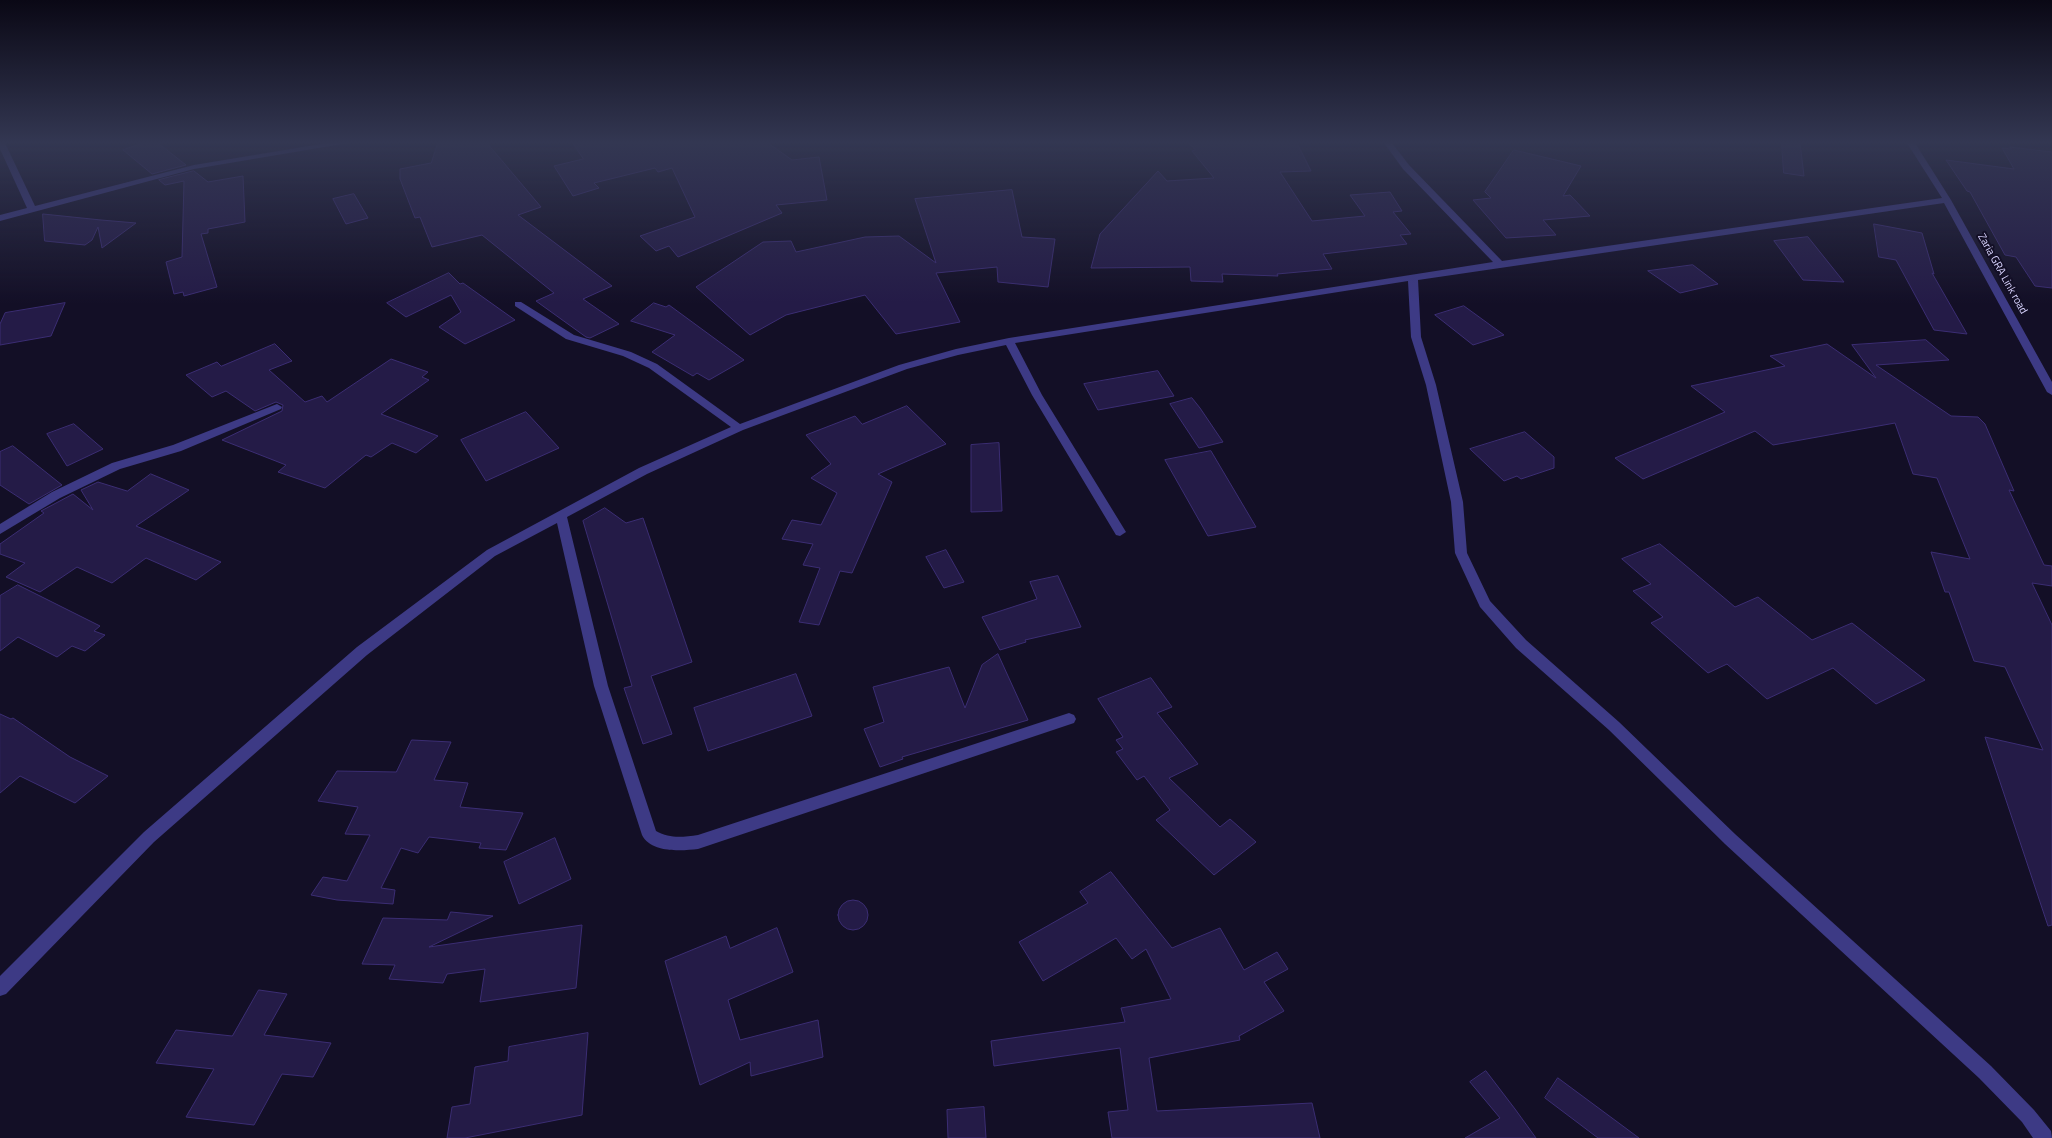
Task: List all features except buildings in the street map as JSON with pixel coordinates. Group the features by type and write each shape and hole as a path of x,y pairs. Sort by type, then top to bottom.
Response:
{"street":[{"path":"26,196 32,209"},
{"path":"0,218 82,196"},
{"path":"1434,196 1500,264"},
{"name":"Zaria GRA Link road","path":"1945,196 2052,392"},
{"path":"0,988 149,837 362,650 491,553 643,471 739,428 903,367 956,352 1009,341 1413,277 1947,200"},
{"path":"1413,277 1413,314 1416,337 1431,385 1457,502 1461,553 1485,604 1521,644 1614,726 1730,839 1985,1072 2028,1116 2044,1138"},
{"path":"518,304 570,337 627,354 653,366 739,428"},
{"path":"1009,341 1037,395 1120,532"},
{"path":"0,530 56,495 116,466 177,448 277,407"},
{"path":"561,515 601,686 650,835 660,842 674,845 698,842 1069,719"}]}
